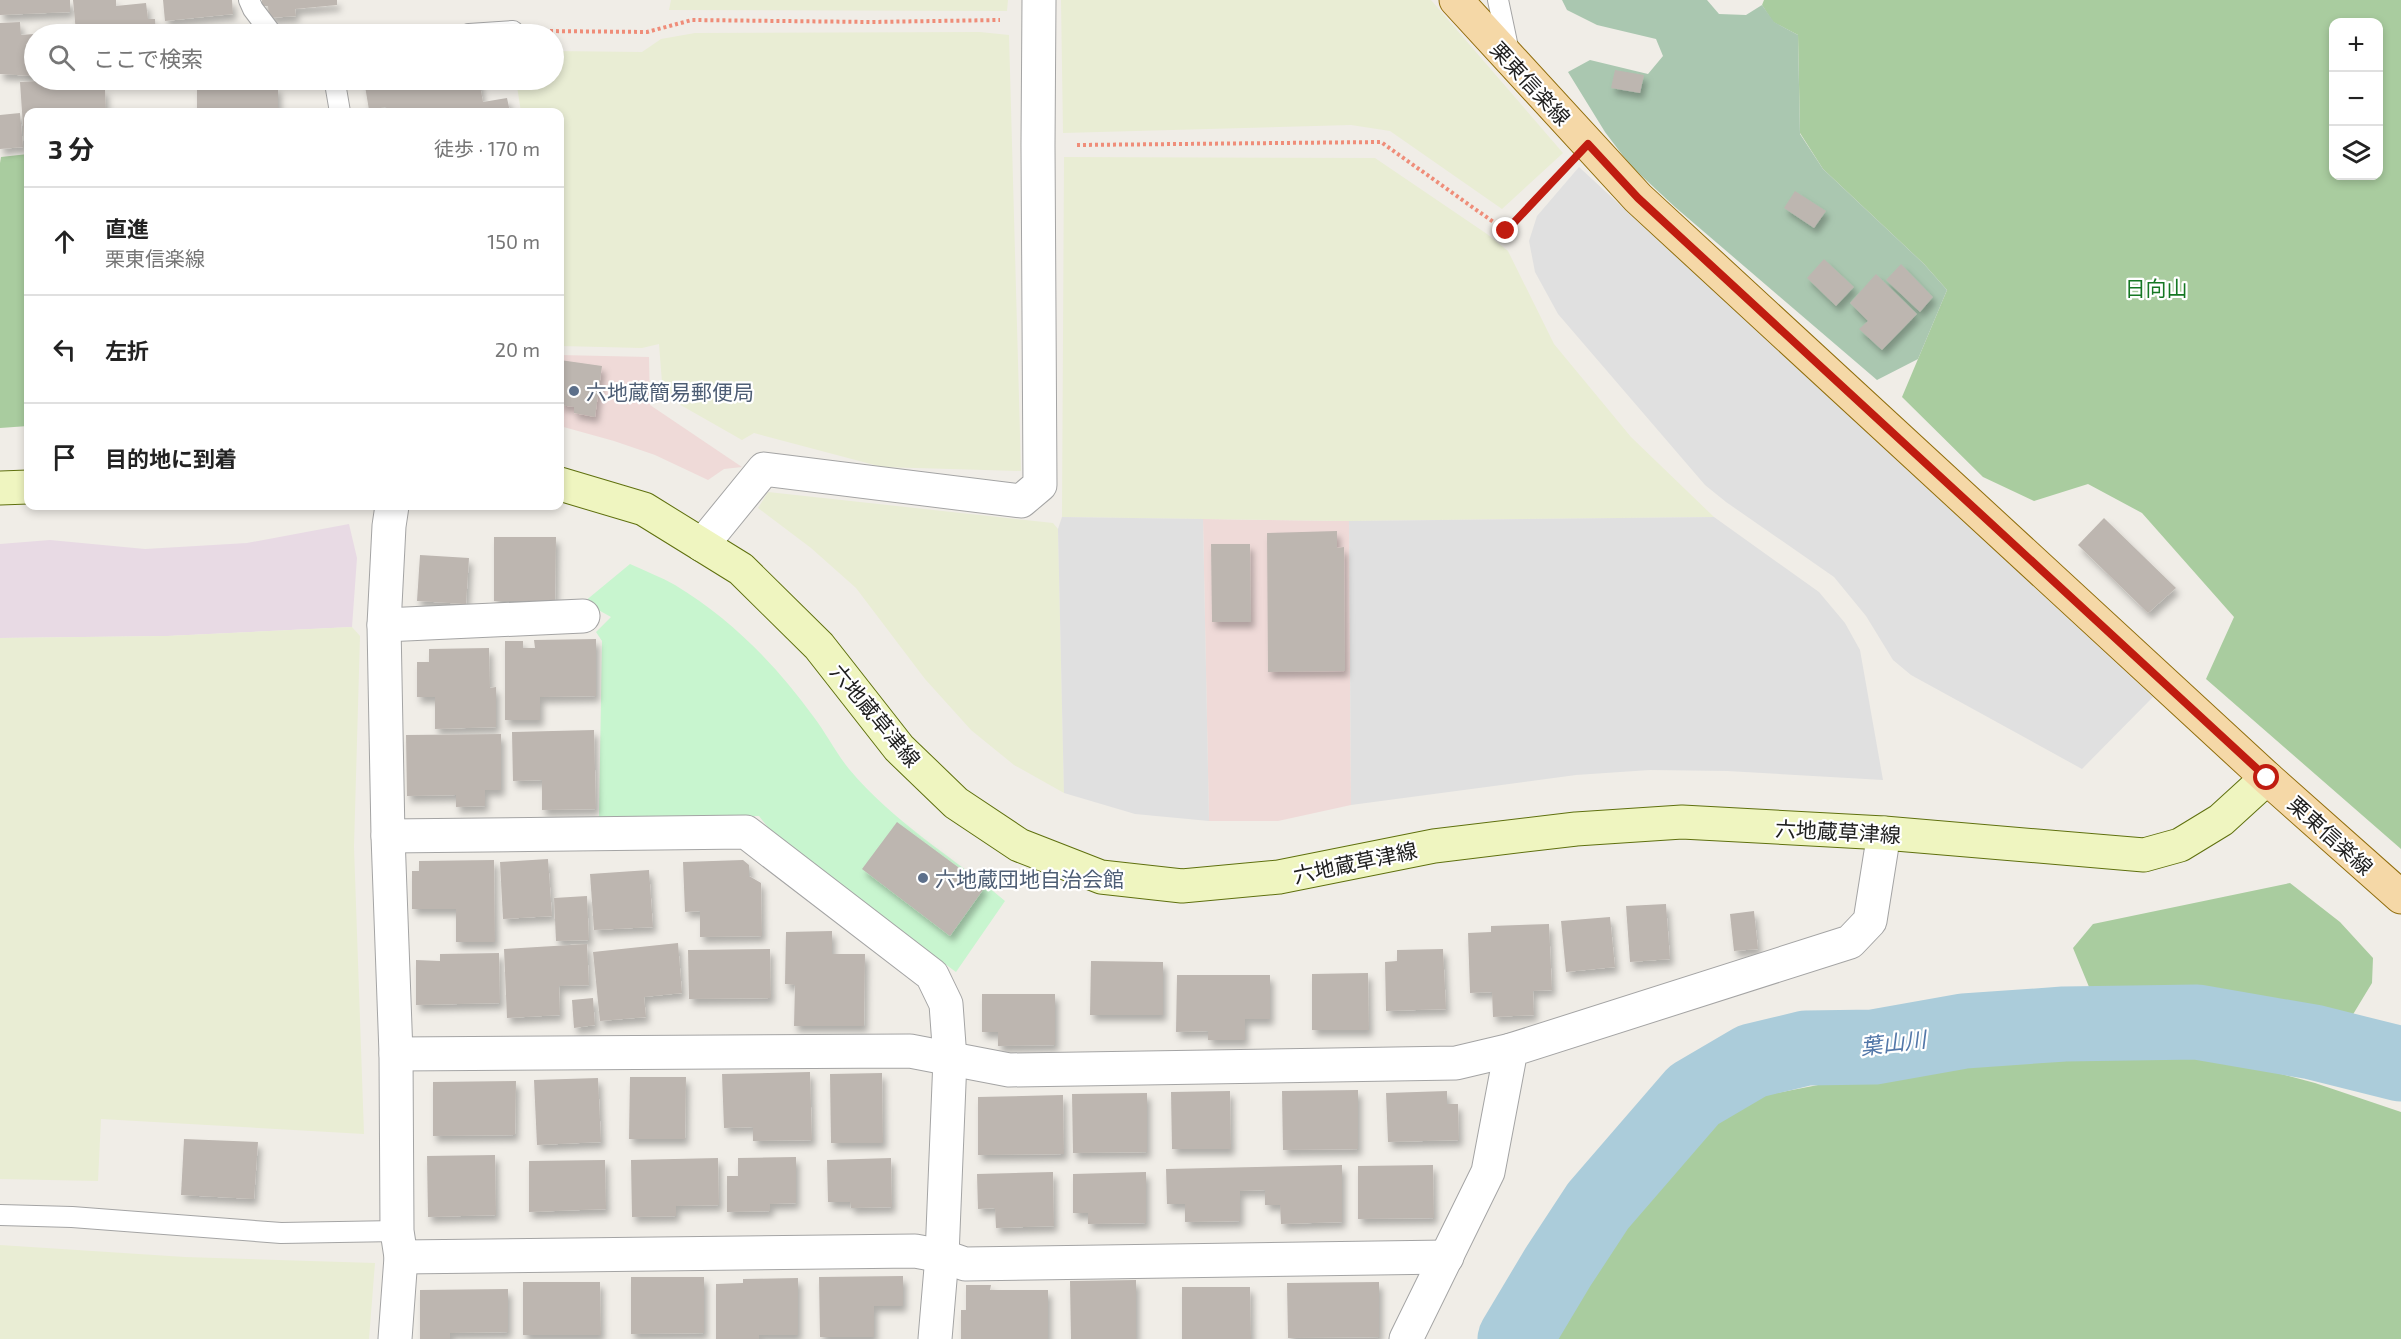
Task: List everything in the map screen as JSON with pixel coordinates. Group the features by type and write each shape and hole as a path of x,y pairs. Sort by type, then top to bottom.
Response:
{"main road":[{"name":"栗東信楽線","path":"1456,0 1638,198 2267,778 2401,897"},
{"name":"六地蔵草津線","path":"564,485 644,509 741,569 819,646 898,748 956,803 1019,845 1101,877 1182,886 1279,877 1434,846 1576,829 1682,822 1884,833 2144,855 2180,845 2221,820 2267,778"},
{"path":"0,488 24,487"}],"street":[{"path":"702,545 764,469 1021,501 1040,485 1039,8"},
{"path":"391,510 384,625 399,1244 395,1339"},
{"path":"384,625 583,616"},
{"path":"388,836 746,832 932,975 946,1004 950,1059 942,1256 935,1339"},
{"path":"396,1054 910,1051 1009,1070 1456,1062 1511,1050 1850,942 1870,921 1884,833"},
{"path":"1406,1339 1488,1172 1511,1050"},
{"path":"399,1244 915,1251 942,1256 965,1264 1447,1257"}],"lane":[{"path":"249,0 264,24"},
{"path":"1498,0 1510,61"},
{"path":"335,90 339,108"},
{"path":"0,1215 72,1217 399,1244"}],"path":[{"path":"564,31 647,32 692,20 978,21 1039,8"},
{"path":"1038,145 1382,142 1506,231 1588,144"}],"shaded area":[{"path":"1579,167 2153,697 2082,769 1911,675 1893,660 1866,616 1834,577 1705,485 1558,314 1535,272 1529,241 1537,216"},
{"path":"564,355 649,357 650,405 742,467 724,469 708,480 655,455 564,427"},
{"path":"1062,517 1203,519 1209,821 1135,814 1064,793 1058,529"},
{"path":"1714,517 1819,592 1845,623 1860,650 1883,780 1727,771 1650,770 1576,775 1351,805 1349,521"},
{"path":"1203,519 1349,521 1351,805 1278,821 1209,821"},
{"path":"349,524 357,558 352,627 167,636 0,638 0,544 50,540 145,549 247,543"}],"green space":[{"path":"671,0 1008,0 1007,11 669,10"},
{"path":"1061,0 1431,0 1563,153 1502,209 1390,131 1351,125 1063,133"},
{"path":"1562,0 1707,0 1719,14 1746,15 1762,5 1774,22 1798,35 1800,134 1823,169 1924,264 1947,290 1918,359 1877,380 1675,207 1630,165 1605,132 1568,72 1590,60 1648,74 1663,56 1656,39 1597,25 1567,10"},
{"name":"日向山","path":"1764,0 2401,0 2401,849 2206,679 2234,617 2142,513 2088,484 2034,501 1983,477 1902,397 1947,290 1924,264 1823,169 1800,133 1798,35 1773,22 1762,5"},
{"path":"980,32 1009,35 1021,471 882,467 754,433 742,440 663,395 659,344 642,348 564,346 564,108 520,108 518,90 564,90 564,51 642,52 661,39 695,33"},
{"path":"24,154 24,426 0,428 0,163 1,157"},
{"path":"1064,157 1375,158 1487,234 1508,251 1554,344 1631,437 1714,517 1349,521 1062,517"},
{"path":"768,492 1053,523 1058,529 1064,793 1014,765 971,730 925,679 856,588 811,548 758,508"},
{"path":"630,564 675,585 695,598 715,612 751,644 799,697 844,763 866,788 904,822 1005,901 956,972 780,843 759,816 599,817 602,641 596,632 611,617 584,602"},
{"path":"352,627 360,636 354,847 364,1134 101,1119 98,1181 0,1179 0,638 167,636"},
{"path":"2290,883 2340,922 2373,958 2372,983 2349,1021 2282,1009 2237,1006 2193,999 2094,999 2073,948 2093,924"},
{"path":"2190,1050 2315,1083 2401,1112 2401,1339 1539,1339 1666,1147 1740,1100 1880,1073 2070,1052"},
{"path":"0,1245 185,1257 375,1263 369,1339 0,1339"}],"building":[{"path":"0,0 70,0 70,12 0,15"},
{"path":"73,0 116,0 116,6 146,3 148,19 155,19 155,24 75,24"},
{"path":"163,0 232,0 233,14 165,21"},
{"path":"262,0 337,0 337,5 295,9 296,16 269,18 268,6 262,6"},
{"path":"20,22 21,35 24,35 24,75 0,74 0,23"},
{"path":"1615,70 1644,75 1640,93 1611,88"},
{"path":"20,82 24,82 24,90 105,90 106,108 24,108 24,141"},
{"path":"197,90 278,90 278,108 197,108"},
{"path":"366,90 481,90 483,102 507,98 509,108 386,107 369,108"},
{"path":"20,113 23,147 0,149 0,115"},
{"path":"1795,191 1826,211 1814,228 1784,208"},
{"path":"1824,259 1854,287 1836,306 1807,278"},
{"path":"1901,264 1933,297 1920,312 1886,280"},
{"path":"1876,274 1917,314 1882,350 1859,329 1868,321 1850,303"},
{"path":"564,361 602,366 595,417 574,413 574,407 564,406"},
{"path":"2104,518 2176,588 2148,613 2078,545"},
{"path":"1337,531 1337,548 1344,547 1345,671 1268,672 1267,533"},
{"path":"494,537 556,537 555,601 494,601"},
{"path":"1211,544 1250,544 1251,622 1212,622"},
{"path":"420,555 469,558 466,604 417,601"},
{"path":"596,639 596,696 540,697 540,720 505,720 505,641 523,641 523,648 535,648 534,640"},
{"path":"489,648 490,688 496,687 496,727 435,729 435,697 417,697 417,662 429,662 429,649"},
{"path":"594,730 596,809 542,810 542,780 513,781 512,732"},
{"path":"501,734 501,790 485,790 485,806 456,807 456,795 407,796 406,735"},
{"name":"六地蔵団地自治会館","path":"897,822 985,887 950,936 862,869"},
{"path":"548,859 552,916 503,919 500,862"},
{"path":"494,860 495,942 456,942 456,909 412,909 412,871 419,871 419,861"},
{"path":"743,860 749,865 749,876 761,883 762,936 700,937 700,911 685,912 683,862"},
{"path":"649,870 653,927 594,930 590,874"},
{"path":"587,896 589,940 556,941 554,898"},
{"path":"1666,904 1670,959 1630,962 1626,906"},
{"path":"1754,911 1758,949 1734,951 1730,914"},
{"path":"1610,917 1615,967 1566,972 1561,921"},
{"path":"1549,924 1552,990 1533,991 1534,1015 1493,1017 1492,992 1470,993 1468,933 1491,932 1491,926"},
{"path":"832,931 832,954 865,954 864,1026 794,1026 795,985 785,984 786,932"},
{"path":"678,943 682,993 644,997 646,1017 600,1021 593,952"},
{"path":"587,944 589,985 559,986 560,1015 507,1018 504,949"},
{"path":"770,949 771,998 689,999 688,950"},
{"path":"1443,949 1446,1009 1386,1011 1385,962 1397,961 1397,950"},
{"path":"499,953 500,1003 416,1005 416,960 440,961 440,954"},
{"path":"1091,961 1163,962 1163,1015 1090,1015"},
{"path":"1368,973 1369,1030 1312,1030 1312,974"},
{"path":"1177,975 1270,975 1270,1019 1245,1019 1245,1040 1208,1040 1208,1031 1176,1032"},
{"path":"982,994 1055,994 1055,1045 998,1046 998,1032 982,1032"},
{"path":"593,998 595,1025 574,1028 572,1000"},
{"path":"810,1072 812,1140 753,1141 753,1127 724,1128 722,1074"},
{"path":"882,1073 883,1143 831,1143 830,1074"},
{"path":"630,1077 686,1077 685,1139 629,1139"},
{"path":"598,1078 601,1142 537,1145 534,1080"},
{"path":"516,1081 515,1135 433,1136 433,1082"},
{"path":"1358,1090 1358,1149 1283,1150 1282,1091"},
{"path":"1230,1091 1231,1149 1172,1149 1171,1092"},
{"path":"1447,1091 1447,1104 1458,1104 1459,1140 1388,1142 1386,1093"},
{"path":"1147,1093 1147,1152 1073,1153 1072,1094"},
{"path":"1063,1095 1064,1154 978,1155 978,1097"},
{"path":"184,1139 258,1142 254,1199 181,1195"},
{"path":"495,1155 496,1215 428,1217 427,1156"},
{"path":"796,1157 796,1203 770,1204 770,1211 727,1212 727,1176 738,1176 738,1158"},
{"path":"718,1158 719,1205 676,1206 676,1216 632,1217 631,1160"},
{"path":"891,1158 892,1207 851,1208 850,1202 828,1202 827,1160"},
{"path":"605,1160 606,1209 529,1212 529,1161"},
{"path":"1342,1165 1342,1222 1281,1224 1280,1205 1265,1205 1265,1190 1240,1191 1240,1221 1185,1222 1185,1204 1167,1204 1166,1169"},
{"path":"1433,1165 1434,1218 1358,1219 1358,1166"},
{"path":"1053,1172 1054,1226 996,1228 995,1208 978,1209 977,1174"},
{"path":"1146,1172 1146,1223 1088,1224 1088,1213 1073,1213 1073,1174"},
{"path":"903,1276 903,1306 874,1306 874,1337 820,1337 819,1277"},
{"path":"631,1277 704,1277 704,1333 631,1334"},
{"path":"798,1278 798,1335 759,1335 759,1339 716,1339 716,1284 743,1283 743,1279"},
{"path":"1136,1280 1136,1339 1071,1339 1070,1281"},
{"path":"523,1282 600,1282 601,1335 523,1335"},
{"path":"1379,1282 1379,1337 1288,1338 1287,1283"},
{"path":"966,1285 991,1285 990,1290 1048,1290 1048,1339 961,1339 961,1310 966,1310"},
{"path":"1182,1287 1250,1287 1251,1339 1182,1339"},
{"path":"508,1289 508,1332 450,1333 450,1339 420,1339 420,1290"}],"waterway":[{"name":"葉山川","path":"1515,1339 1598,1206 1694,1095 1752,1061 1806,1048 1874,1047 1964,1031 2064,1024 2197,1022 2313,1042 2401,1064"}],"place":[{"name":"六地蔵簡易郵便局","path":"574,391"},
{"name":"六地蔵団地自治会館","path":"923,878"}],"route":[{"path":"1506,231 1588,144 1638,198 2267,778"}]}
